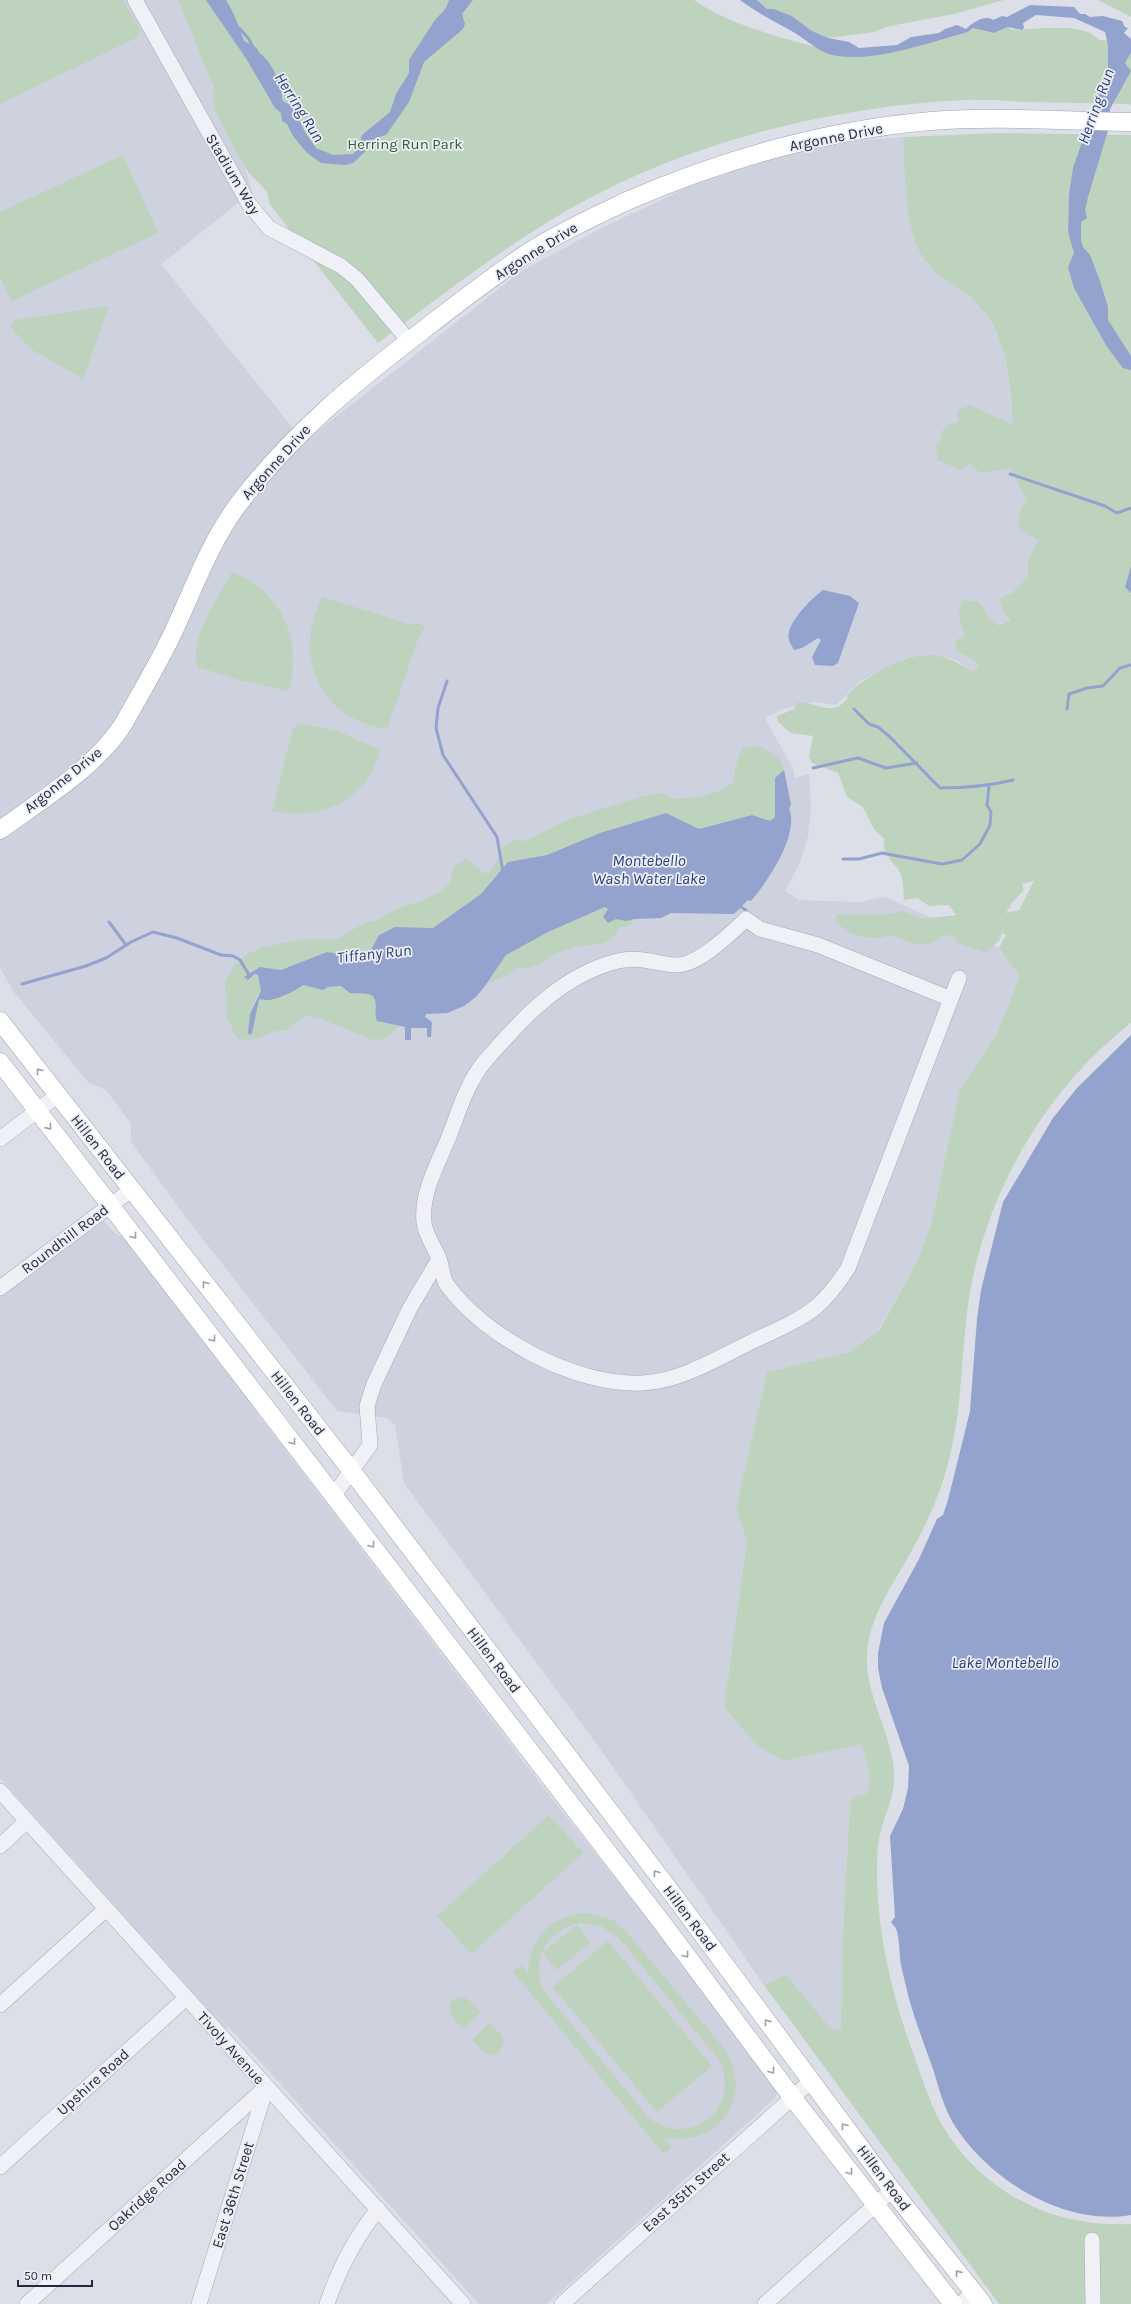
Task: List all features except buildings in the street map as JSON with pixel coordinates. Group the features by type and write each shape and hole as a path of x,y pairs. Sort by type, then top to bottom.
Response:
{"main road":[{"name":"Argonne Drive","path":"0,830 59,787 101,751 123,725 132,705 169,640 194,581 218,534 239,503 282,450 312,421 409,341 481,286 534,249 612,208 676,181 731,161 808,141 902,125 977,120 1131,122"},
{"name":"Argonne Drive","path":"0,816 86,751 132,705"},
{"name":"Hillen Road","path":"0,1021 351,1470 596,1793 892,2190 972,2300"},
{"name":"Hillen Road","path":"0,1062 663,1924 792,2097 953,2304"}],"street":[{"name":"Stadium Way","path":"135,0 197,114 258,217 269,228 341,266 357,279 409,341"},
{"path":"951,999 818,945 760,929 746,919 704,954 689,962 674,965 628,959 609,964 576,977 553,992 537,1005 484,1062 475,1076 434,1172 425,1200 426,1231 439,1259 445,1282 478,1319 511,1341 561,1367 594,1378 640,1383 671,1378 782,1328 818,1305 833,1289 848,1268 951,999 959,978"},
{"path":"0,1139 58,1095"},
{"name":"Roundhill Road","path":"0,1288 131,1190"},
{"path":"334,1495 370,1444 367,1406 374,1384 410,1308 439,1259"},
{"name":"Tivoly Avenue","path":"0,1791 463,2304"},
{"path":"0,1846 27,1821"},
{"path":"0,2005 106,1909"},
{"name":"Upshire Road","path":"0,2167 186,1998"},
{"name":"East 35th Street","path":"562,2304 811,2081"},
{"name":"Oakridge Road","path":"27,2304 266,2087"},
{"name":"East 36th Street","path":"199,2304 266,2087"},
{"path":"765,2304 892,2190"},
{"path":"327,2304 348,2251 378,2209"},
{"path":"1092,2240 1093,2304"}],"shaded area":[{"path":"0,0 178,0 243,159 252,192 161,264 304,442 523,270 598,230 690,186 777,157 854,141 903,137 908,209 914,238 927,264 977,303 988,318 999,338 1008,371 1016,460 1046,524 1012,632 973,673 958,661 946,657 918,655 904,659 861,681 836,705 813,702 783,709 765,718 793,769 795,778 809,774 811,807 808,836 800,863 785,891 799,900 860,902 885,897 999,948 1020,977 997,1033 959,1092 931,1225 917,1261 879,1329 849,1352 767,1372 736,1508 747,1541 724,1707 784,1761 862,1744 870,1777 868,1793 850,1802 842,1952 841,2029 832,2030 786,1976 764,1985 606,1757 404,1483 395,1425 387,1418 337,1411 188,1220 131,1142 131,1124 106,1090 88,1082 13,991 0,968"},
{"path":"103,1220 116,1234 122,1236 536,1778 655,1929 777,2092 775,2098 547,2304 479,2304 229,2027 225,2028 0,1778 0,1297"}],"green space":[{"path":"0,0 123,0 140,30 136,38 0,104"},
{"name":"Herring Run Park","path":"178,0 694,0 719,15 733,21 780,37 814,46 844,57 879,54 909,48 968,32 973,28 994,33 1008,27 1013,30 1071,28 1092,34 1099,40 1131,43 1131,106 1128,104 980,100 915,104 863,110 812,120 760,132 710,147 660,165 613,186 568,210 495,257 378,343 270,205 267,192 249,173 237,154 214,108 214,88"},
{"path":"757,0 1004,0 954,14 890,26 874,32 828,38 812,31 792,16 774,9 767,9"},
{"path":"1098,0 1131,0 1131,17"},
{"path":"996,133 1131,135 1131,1023 1100,1049 1072,1079 1047,1111 1024,1146 1005,1182 977,1258 966,1321 958,1413 943,1481 929,1517 877,1614 872,1627 867,1655 870,1685 889,1743 894,1772 892,1796 880,1834 878,1850 878,1899 883,1943 898,2008 928,2096 941,2123 957,2147 976,2168 998,2186 1021,2201 1047,2212 1074,2220 1102,2224 1131,2224 1131,2304 999,2304 764,1985 786,1975 832,2030 841,2029 842,1952 850,1802 857,1796 868,1793 870,1777 862,1744 784,1761 758,1746 724,1707 747,1541 736,1508 767,1372 849,1352 880,1329 917,1261 931,1225 959,1092 997,1033 1020,977 999,948 1006,935 1002,933 999,941 985,952 958,943 955,936 944,935 924,945 890,936 867,938 850,932 835,921 837,914 885,915 902,911 921,919 956,915 949,905 929,906 917,898 904,900 901,873 885,851 884,839 874,829 863,807 847,797 838,773 812,763 809,757 813,736 791,733 778,722 777,716 794,709 797,703 807,703 827,708 838,706 847,700 848,694 856,686 885,668 909,658 930,655 940,656 973,672 979,666 973,659 955,650 956,640 966,635 959,618 963,601 977,601 984,608 988,618 999,626 1011,620 1004,613 1000,599 1012,593 1029,576 1029,562 1039,541 1017,527 1021,508 1027,500 1010,468 980,473 970,463 961,470 938,460 936,445 941,441 941,432 949,425 959,422 957,411 970,405 1013,425 1010,391 1005,358 1000,342 984,312 972,299 932,268 919,250 914,236 907,203 903,137","holes":["1034,881 1019,910 1006,913 1012,903 1024,890 1022,884"]},
{"path":"123,155 158,233 11,301 0,277 0,212"},
{"path":"109,306 83,379 29,348 11,327 15,320"},
{"path":"232,572 249,580 264,591 275,604 284,620 290,636 293,654 292,672 288,691 239,680 198,667 196,656 197,644 206,618"},
{"path":"322,597 413,625 419,623 424,626 424,630 419,636 387,729 364,723 344,712 329,698 318,681 312,662 310,641 313,619"},
{"path":"300,723 340,732 380,750 374,768 365,782 353,794 340,803 324,810 308,813 272,811 293,728"},
{"path":"759,746 780,759 784,769 775,778 775,817 770,821 752,815 699,829 666,813 600,833 547,855 508,862 481,894 433,928 395,927 379,935 371,950 357,957 327,952 281,970 260,967 255,970 253,977 256,974 259,976 261,991 254,1002 249,1021 252,1033 257,1004 261,999 276,999 295,991 303,985 318,989 341,986 350,993 368,994 373,996 377,1008 375,1017 387,1024 400,1026 385,1039 373,1040 324,1020 305,1015 287,1030 280,1030 250,1040 236,1037 227,1017 225,981 235,965 245,955 261,948 302,939 337,939 366,922 375,921 397,909 440,892 451,882 454,868 462,861 466,859 485,874 494,868 503,847 513,840 525,841 567,820 640,797 660,793 675,799 701,797 720,791 734,782 735,768 742,748"},
{"path":"605,907 608,908 605,912 615,918 622,920 634,919 631,925 619,928 612,939 600,944 573,947 554,954 541,964 528,968 519,967 505,976 488,983 506,955 548,932"},
{"path":"549,1815 583,1853 471,1954 437,1916"},
{"path":"588,1913 613,1920 626,1931 723,2047 732,2065 736,2082 734,2099 727,2114 716,2126 702,2134 685,2139 665,2138 672,2147 664,2154 513,1972 521,1965 528,1973 532,1949 545,1930 554,1923 575,1914","holes":["580,1923 601,1926 619,1938 719,2060 724,2077 724,2093 718,2107 709,2119 696,2126 681,2129 665,2127 649,2118 544,1991 540,1979 539,1968 544,1948 550,1939 568,1926"]},
{"path":"577,1925 591,1942 557,1970 544,1955 544,1951"},
{"path":"608,1941 712,2066 657,2112 553,1987"},
{"path":"463,1997 469,2000 481,2013 463,2029 452,2016 450,2008 453,2000"},
{"path":"490,2023 502,2036 504,2042 500,2052 494,2055 484,2052 472,2040"}],"water":[{"name":"Herring Run","path":"206,0 226,0 244,41 257,48 272,67 281,90 282,100 292,105 305,132 316,148 333,155 353,154 357,150 362,135 390,112 396,94 409,73 409,60 435,20 446,8 449,0 473,0 462,14 465,24 463,29 424,62 409,102 386,135 375,138 369,144 367,150 353,163 345,165 321,163 307,153 293,136 287,124 282,121 281,113 275,108 247,60"},
{"name":"Herring Run","path":"740,0 757,0 767,9 774,9 792,16 812,31 828,38 849,42 859,48 897,45 911,37 939,33 945,29 957,25 966,29 979,20 990,18 993,20 1002,16 1007,17 1030,5 1074,7 1080,14 1085,14 1090,17 1103,16 1122,21 1125,27 1128,28 1124,33 1131,39 1131,53 1125,63 1131,71 1110,109 1110,124 1085,210 1087,218 1081,222 1081,241 1083,247 1090,255 1100,281 1108,307 1108,320 1131,356 1131,370 1123,368 1107,347 1074,288 1068,267 1074,253 1068,232 1069,195 1073,168 1098,96 1108,75 1108,45 1105,32 1074,18 1036,15 1023,23 1024,28 1022,30 1008,27 994,33 973,28 968,32 921,46 886,54 852,57 837,56 820,50"},
{"path":"1131,566 1131,593 1125,587"},
{"path":"823,590 850,596 859,603 838,663 833,666 815,665 812,657 821,640 818,638 802,648 794,650 789,637 791,627 798,615 813,598"},
{"name":"Montebello Wash Water Lake","path":"784,770 791,805 789,808 791,819 790,831 786,844 780,858 758,893 751,901 748,900 734,914 671,913 661,918 634,919 626,921 616,919 608,923 603,917 608,909 605,907 548,932 506,955 476,997 464,1006 447,1013 426,1014 425,1017 432,1022 431,1037 427,1037 427,1028 411,1028 411,1040 405,1040 405,1027 377,1021 376,1003 373,996 368,994 350,993 341,986 328,987 323,990 303,985 276,998 270,1000 259,1000 252,1033 250,1035 248,1033 250,1014 261,991 258,975 255,974 248,980 244,977 260,967 281,970 327,952 357,957 371,950 379,935 395,927 433,928 481,894 508,862 547,855 600,833 666,813 699,829 752,815 770,821 775,817 775,778"},
{"name":"Lake Montebello","path":"1131,1035 1131,2215 1106,2217 1080,2214 1054,2206 1007,2180 986,2163 968,2144 953,2123 944,2104 908,1995 901,1965 897,1930 891,1922 895,1917 890,1836 903,1809 908,1788 909,1766 882,1688 878,1668 878,1653 884,1623 919,1559 937,1519 943,1515 948,1500 970,1411 977,1319 981,1290 1003,1202 1053,1118 1077,1088"}],"waterway":[{"name":"Herring Run","path":"239,28 249,39 253,48"},
{"path":"1010,474 1105,506 1117,513 1131,508"},
{"name":"Tiffany Run","path":"1067,709 1069,694 1087,688 1103,686 1120,668 1131,665"},
{"path":"447,681 438,708 436,728 443,755 497,837 503,872"},
{"name":"Tiffany Run","path":"854,709 869,724 878,727 889,736 940,788 959,788 995,784 1013,780"},
{"name":"Tiffany Run","path":"813,768 858,758 886,768 917,763"},
{"name":"Tiffany Run","path":"843,859 859,859 882,853 942,864 962,860 980,844 990,825 991,812 987,805 989,786"},
{"name":"Tiffany Run","path":"739,906 746,910"},
{"path":"109,922 126,945"},
{"name":"Tiffany Run","path":"22,984 86,966 106,958 131,942 153,932 177,938 221,955 233,956 240,960 249,975"}]}
